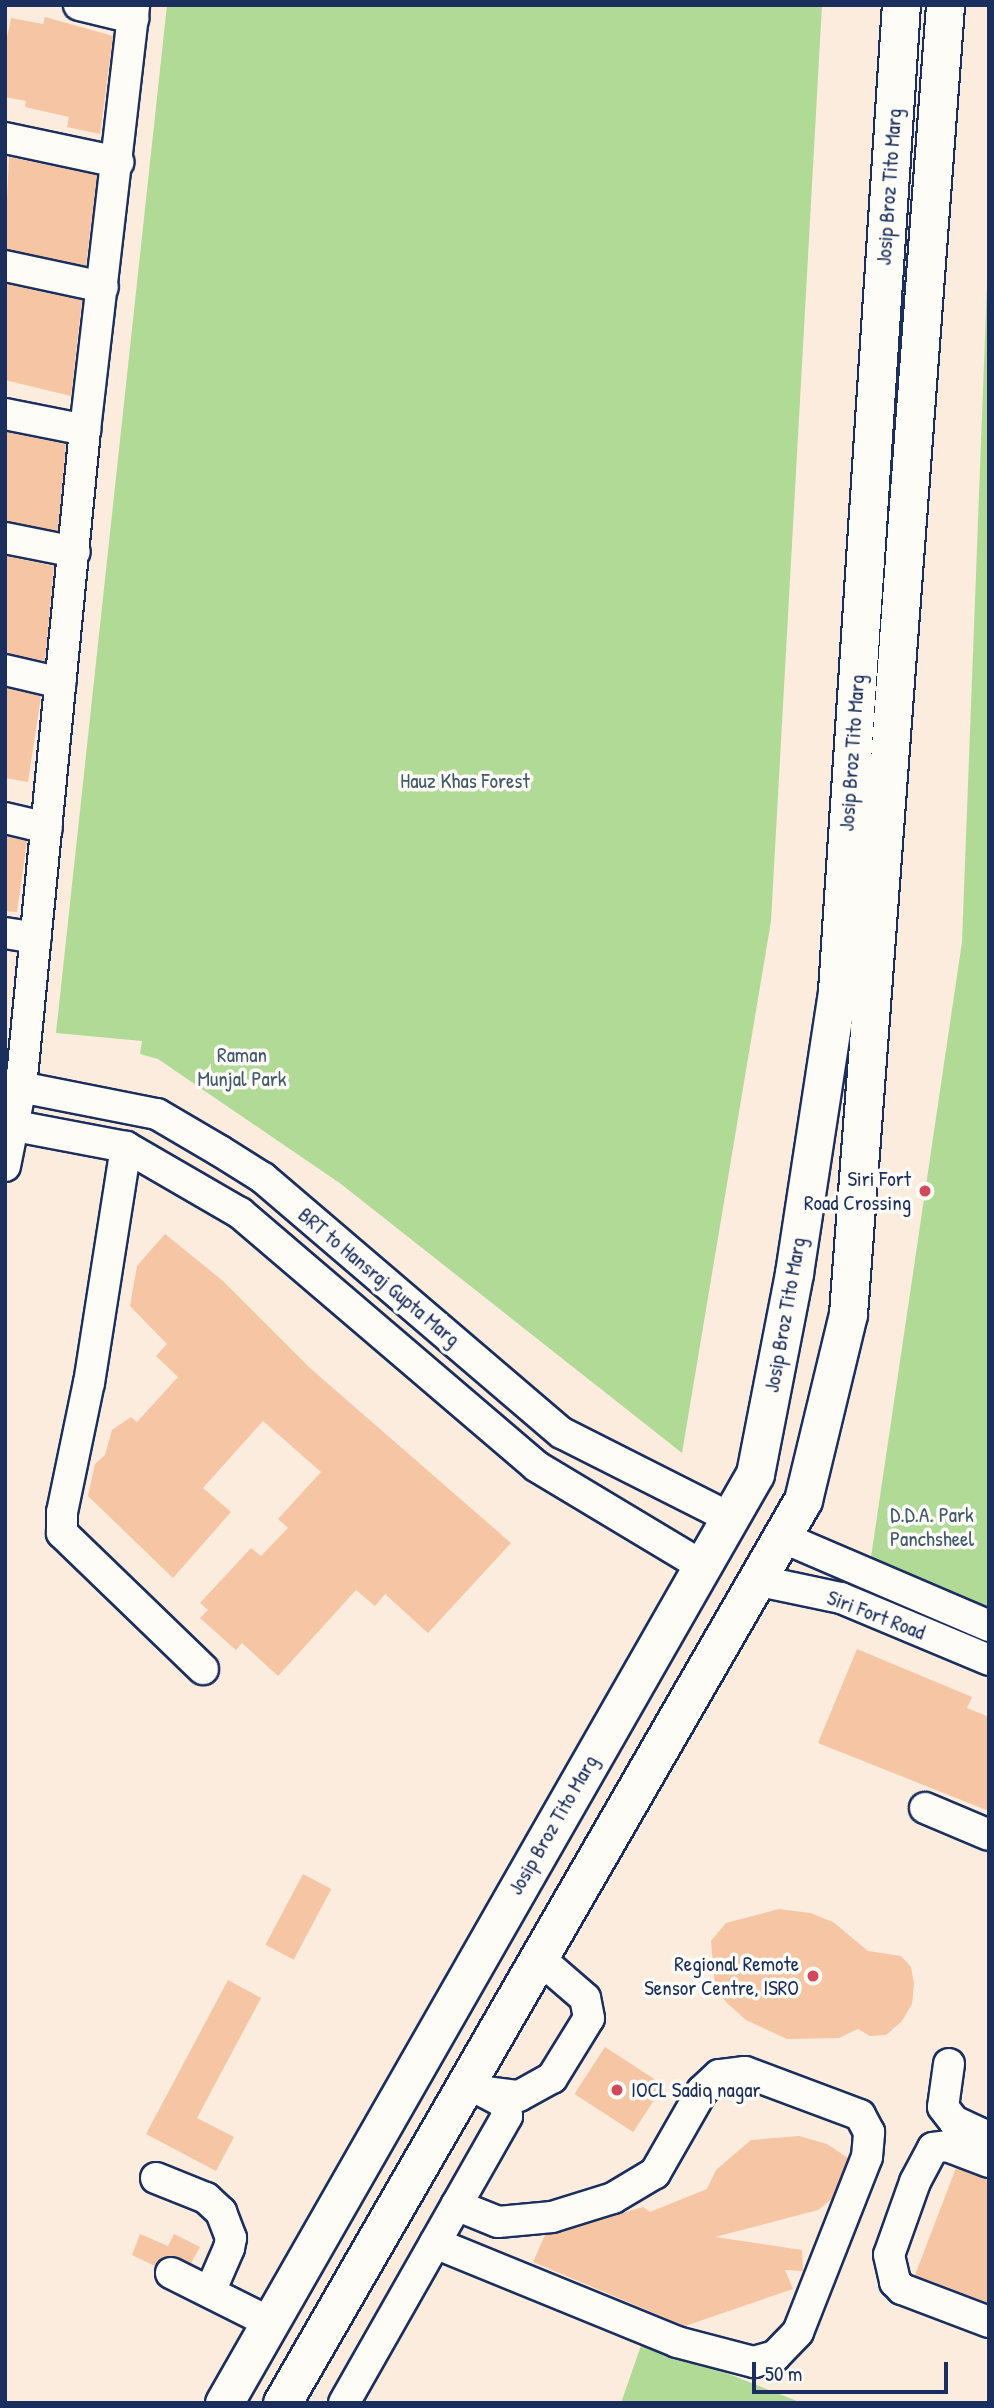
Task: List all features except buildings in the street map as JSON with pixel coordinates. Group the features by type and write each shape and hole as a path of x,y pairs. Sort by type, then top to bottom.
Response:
{"main road":[{"name":"Josip Broz Tito Marg","path":"223,2403 701,1565 732,1519 755,1474 783,1329 838,991 901,5"},
{"name":"Josip Broz Tito Marg","path":"282,2403 476,2088 540,1959 760,1581 803,1500 848,1314 945,5"},
{"path":"783,1329 799,1307 820,1301 836,1311 841,1343"}],"street":[{"path":"5,1167 13,1086 36,939 85,430 134,11 79,5"},
{"path":"5,138 118,162"},
{"path":"5,266 103,287"},
{"path":"5,414 85,430"},
{"path":"5,538 75,552"},
{"path":"5,670 61,683"},
{"path":"5,818 47,828"},
{"path":"5,933 36,939"},
{"name":"BRT to Hansraj Gupta Marg","path":"13,1086 157,1114 220,1151 262,1178 562,1433 732,1519"},
{"name":"BRT to Hansraj Gupta Marg","path":"9,1125 126,1147 240,1213 536,1466 701,1565"},
{"path":"126,1147 89,1382 62,1512 62,1533 203,1669"},
{"path":"199,1188 220,1151"},
{"name":"Siri Fort Road","path":"784,1538 989,1626"},
{"name":"Siri Fort Road","path":"760,1581 841,1598 989,1660"},
{"path":"925,1808 989,1835"},
{"path":"476,2088 519,2096 533,2091 552,2078 589,2018 585,1998 540,1959"},
{"path":"949,2064 943,2107 954,2121 989,2137"},
{"path":"435,2243 677,2342 754,2362 775,2356 798,2332 867,2157 869,2132 860,2115 745,2072 719,2075 702,2091 655,2173 613,2198 552,2217 498,2222 456,2205"},
{"path":"344,2403 507,2116 505,2103 476,2088"},
{"path":"989,2162 947,2146 933,2148 915,2182 889,2255 895,2282 902,2289 989,2322"},
{"path":"156,2178 206,2198 221,2212 231,2238 210,2292"},
{"path":"171,2273 269,2322"}],"green space":[{"name":"Hauz Khas Forest","path":"167,5 822,5 771,921 682,1453 341,1184 158,1059 140,1054 142,1041 56,1033"},
{"name":"D.D.A. Park Panchsheel","path":"989,232 989,1610 870,1564 962,942"},
{"path":"643,2340 802,2403 621,2403"}],"place":[{"name":"Siri Fort Road Crossing","path":"925,1191"},
{"name":"Regional Remote Sensor Centre, ISRO","path":"813,1976"},
{"name":"IOCL Sadiq nagar","path":"617,2090"}],"park label":[{"name":"Raman Munjal Park","path":"242,1067"}]}
